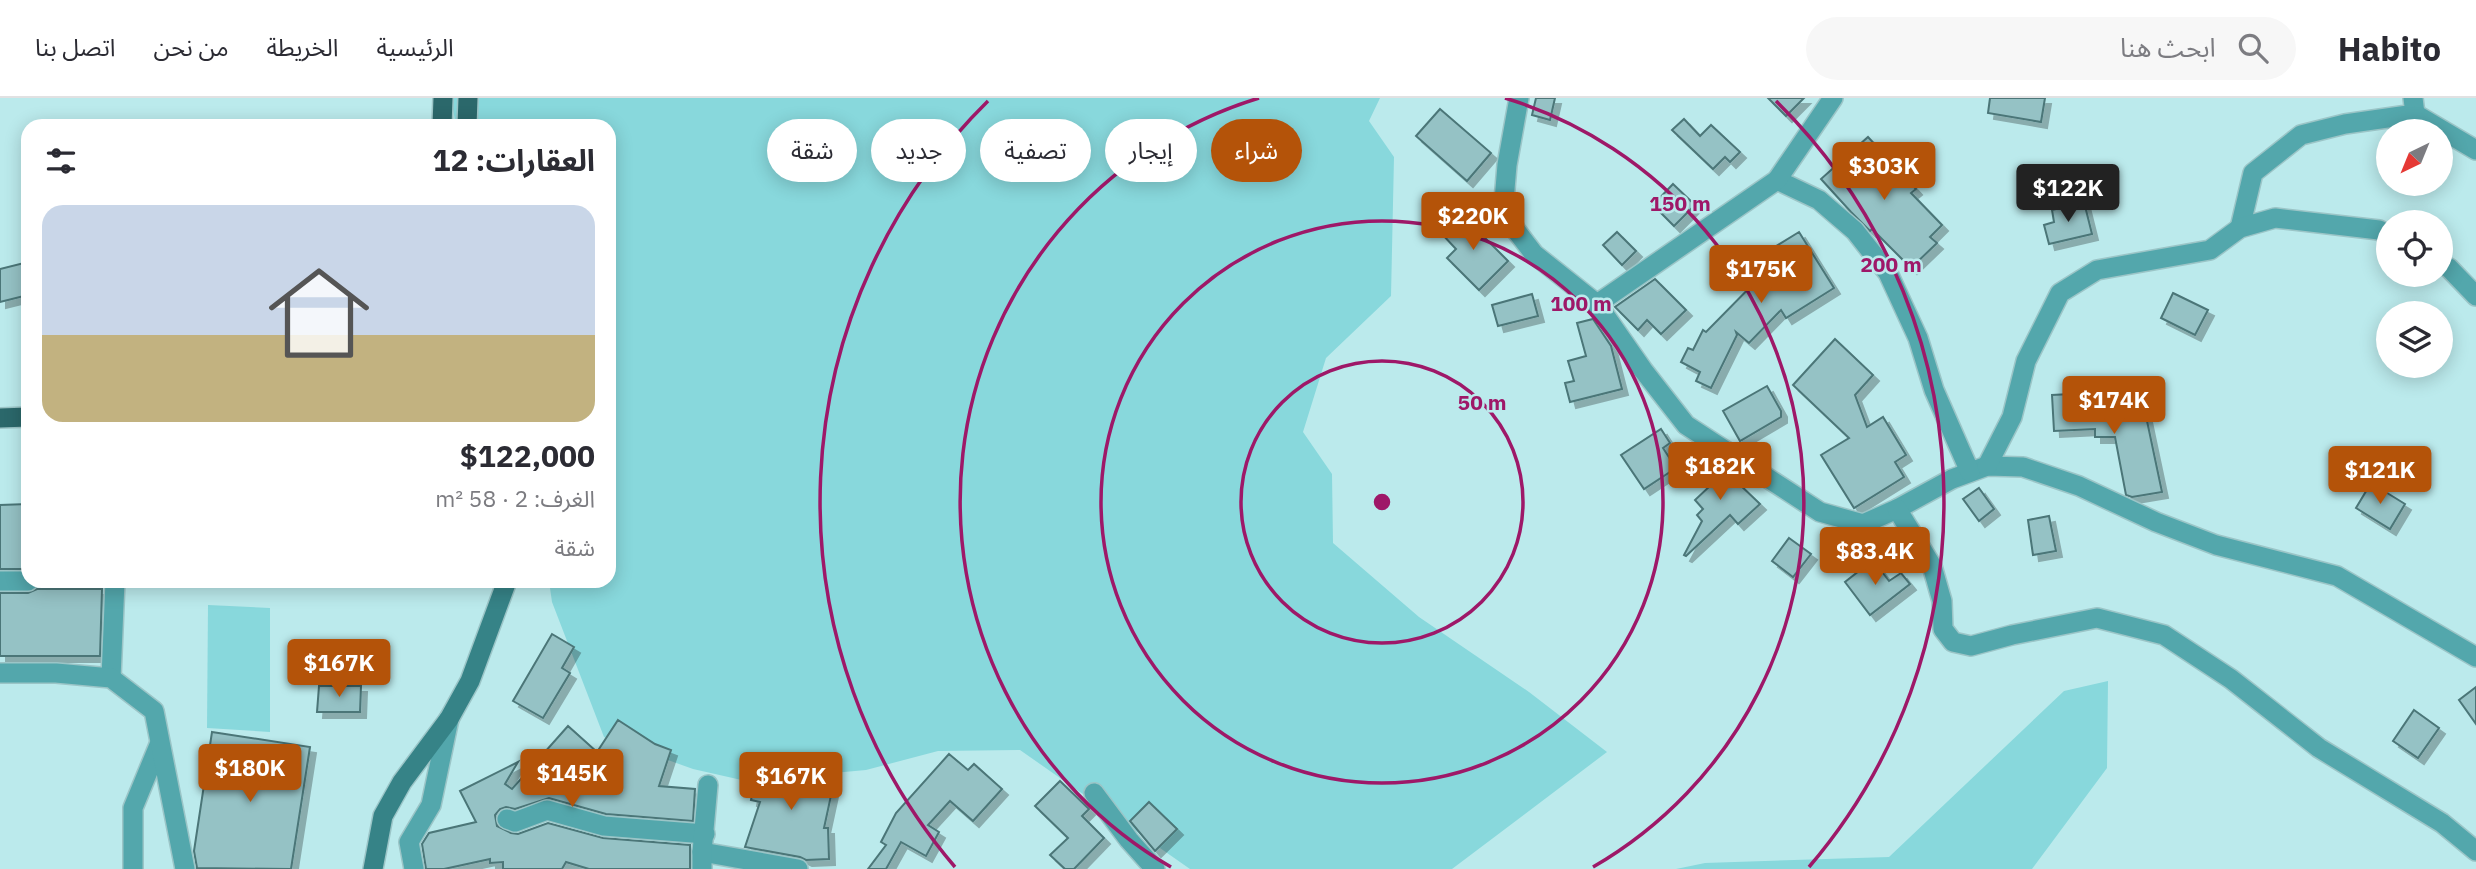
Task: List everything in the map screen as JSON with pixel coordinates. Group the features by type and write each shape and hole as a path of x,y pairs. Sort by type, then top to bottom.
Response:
{"main road":[{"path":"442,119 443,98"},
{"path":"467,119 468,98"},
{"path":"0,418 21,417"},
{"path":"373,869 383,816 401,782 449,719 470,681 504,588"}],"street":[{"path":"1519,98 1507,165 1504,201 1515,229 1534,254 1597,304 1686,425 1820,512 1863,524 1952,479 1979,469 2023,467 2079,486 2156,522 2216,545 2337,576 2476,657"},
{"path":"1597,304 1777,180 1833,98"},
{"path":"2240,228 2253,173 2301,135 2414,106 2476,150"},
{"path":"1777,180 1819,200 1855,231 1888,273 1919,338 1934,390 1979,469"},
{"path":"1979,469 2012,417 2026,361 2060,293 2096,270 2210,250 2240,228 2275,218 2376,230"},
{"path":"2453,272 2476,296"},
{"path":"1897,509 1933,566 1942,601 1943,629 1953,642 1971,646 2096,618 2164,635 2231,679 2319,748 2442,823 2476,850"},
{"path":"0,580 21,581"},
{"path":"111,678 115,588"},
{"path":"0,673 56,673 111,678 154,711 185,869"},
{"path":"414,869 409,842 431,805 449,719"},
{"path":"133,869 133,808 159,744"},
{"path":"703,852 708,785"},
{"path":"1094,793 1129,840 1155,869"},
{"path":"507,819 515,822 547,810 703,852 797,869"}],"shaded area":[{"path":"451,98 1380,98 1369,121 1394,157 1391,296 1326,358 1303,432 1332,474 1333,543 1419,617 1529,692 1607,752 1452,869 1190,869 1020,750 938,751 866,770 746,781 693,769 604,737 552,602 550,588 616,588 616,119 455,119"},
{"path":"208,605 270,608 270,732 207,728"},
{"path":"2108,681 2107,768 2032,869 1676,869 1705,863 1889,857 2064,691"}],"building":[{"path":"1536,98 1555,98 1550,120 1532,115"},
{"path":"1768,98 1804,98 1786,116"},
{"path":"1990,98 2045,98 2041,122 1988,113"},
{"path":"1440,109 1491,153 1467,181 1416,136"},
{"path":"1684,119 1700,136 1711,125 1740,152 1730,162 1725,157 1713,169 1672,130"},
{"path":"1868,137 1916,189 1911,193 1942,225 1930,237 1937,243 1911,268 1872,229 1870,231 1821,179"},
{"path":"1673,184 1695,205 1674,226 1653,205"},
{"path":"2084,202 2092,234 2049,244 2044,225 2054,222 2052,210"},
{"path":"1460,213 1508,261 1479,290 1447,258 1456,249 1441,233"},
{"path":"1617,232 1636,251 1622,265 1603,245"},
{"path":"1799,232 1834,288 1786,318 1781,310 1749,343 1736,332 1737,335 1711,388 1696,381 1700,372 1681,362 1688,348 1693,350 1703,330 1706,332 1768,269 1760,256"},
{"path":"21,264 21,297 0,302 0,269"},
{"path":"1655,279 1686,310 1661,334 1647,320 1638,330 1615,307"},
{"path":"2173,293 2208,310 2195,335 2161,318"},
{"path":"1532,294 1538,316 1498,326 1492,305"},
{"path":"1593,319 1611,346 1622,389 1570,402 1565,383 1574,381 1568,361 1586,356 1577,323"},
{"path":"1835,339 1873,375 1855,395 1867,427 1883,417 1906,455 1895,462 1904,477 1854,508 1821,455 1849,438 1793,385"},
{"path":"1767,386 1781,411 1781,417 1740,441 1723,411"},
{"path":"2091,393 2092,403 2107,402 2107,409 2143,402 2162,492 2132,497 2126,495 2115,437 2095,437 2095,429 2054,431 2052,395"},
{"path":"1661,429 1670,443 1663,448 1676,468 1644,489 1621,455"},
{"path":"1713,459 1760,504 1738,524 1730,515 1686,556 1684,555 1702,521 1697,515 1703,509 1695,500 1711,485 1699,473"},
{"path":"2371,483 2405,504 2390,529 2356,508"},
{"path":"1979,488 1994,509 1979,521 1963,499"},
{"path":"21,504 21,569 0,569 0,505"},
{"path":"2049,516 2056,551 2033,555 2028,520"},
{"path":"1789,538 1811,554 1793,577 1772,561"},
{"path":"1873,560 1889,581 1901,573 1910,584 1870,615 1845,582"},
{"path":"37,589 102,589 100,656 0,656 0,593 28,593"},
{"path":"552,634 574,647 562,668 570,673 543,718 513,701"},
{"path":"319,686 361,686 360,712 317,712"},
{"path":"2476,687 2476,724 2459,700"},
{"path":"2414,710 2439,728 2418,758 2393,741"},
{"path":"618,720 655,744 671,750 659,786 695,789 693,821 606,814 549,798 515,809 500,809 495,815 497,826 518,834 548,823 603,838 690,845 690,869 589,869 566,862 562,869 503,869 503,862 490,863 490,859 444,869 426,869 422,844 429,833 476,822 460,791 518,762 505,784 512,789 568,726 597,752"},
{"path":"212,732 310,747 291,869 197,868 194,851"},
{"path":"949,754 968,770 974,764 1002,789 973,821 950,801 928,825 939,832 926,856 901,842 886,869 868,869 886,845 881,842 896,813"},
{"path":"759,761 835,777 824,828 828,828 829,859 806,860 745,847 760,802 751,800"},
{"path":"1060,781 1089,809 1082,816 1104,838 1074,869 1065,869 1050,855 1068,838 1035,806"},
{"path":"1149,802 1177,829 1155,851 1130,821"}]}
